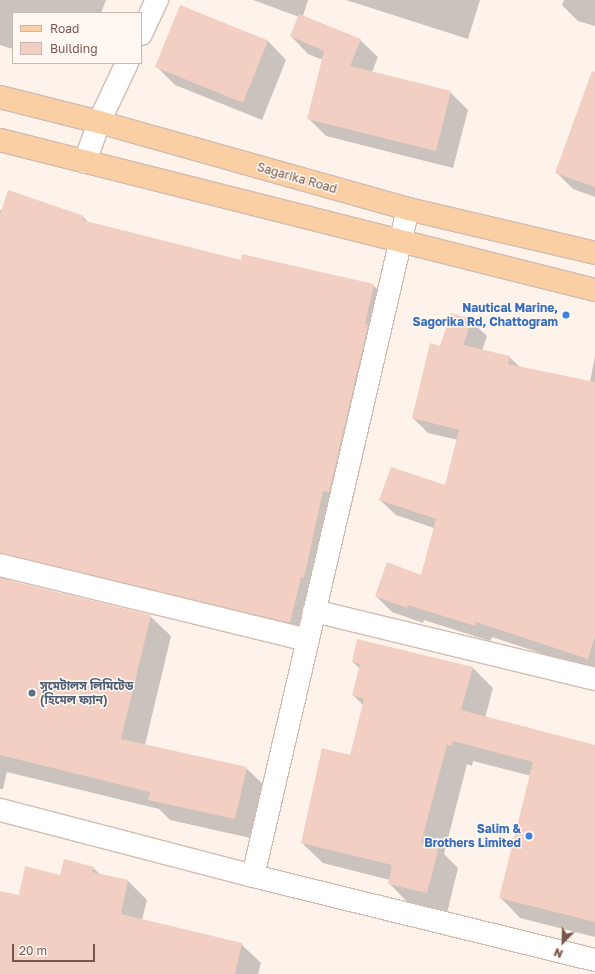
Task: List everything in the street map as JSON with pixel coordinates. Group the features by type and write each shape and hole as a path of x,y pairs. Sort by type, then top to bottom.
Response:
{"main road":[{"name":"Sagarika Road","path":"0,97 99,122 408,209 595,253"},
{"path":"0,140 399,242 595,290"}],"street":[{"path":"142,32 157,0"},
{"path":"84,162 99,122 127,64"},
{"path":"253,876 399,242 408,209"},
{"path":"0,565 307,640"},
{"path":"314,611 595,679"},
{"path":"0,810 253,876 595,960"}],"building":[{"path":"180,5 268,41 243,103 155,67"},
{"path":"299,14 361,39 350,66 451,91 436,151 307,119 324,51 290,36"},
{"path":"592,71 595,72 595,187 555,173"},
{"path":"8,190 84,216 82,220 241,260 242,254 374,284 365,324 368,325 329,492 323,491 304,578 301,577 290,623 0,553 0,215"},
{"path":"451,313 472,320 463,345 510,356 508,364 595,382 595,636 588,659 476,622 475,626 408,605 407,608 375,596 387,562 421,575 436,519 379,500 391,467 445,485 459,430 412,418 430,343 440,346"},
{"path":"0,578 151,615 121,739 247,767 235,819 148,800 150,792 0,755"},
{"path":"357,639 473,667 461,710 595,745 595,922 499,898 533,762 453,741 452,746 447,745 421,843 439,847 427,893 388,884 392,865 301,843 322,748 350,755 364,699 352,695 360,664 352,662"},
{"path":"64,859 94,867 92,872 128,880 121,914 242,943 235,974 0,974 0,891 19,895 25,866 60,875"}],"place":[{"name":"Nautical Marine, Sagorika Rd, Chattogram","path":"566,315"},
{"name":"সুমেটালস লিমিটেড (হিমেল ফ্যান)","path":"32,693"},
{"name":"Salim & Brothers Limited","path":"529,836"}]}
